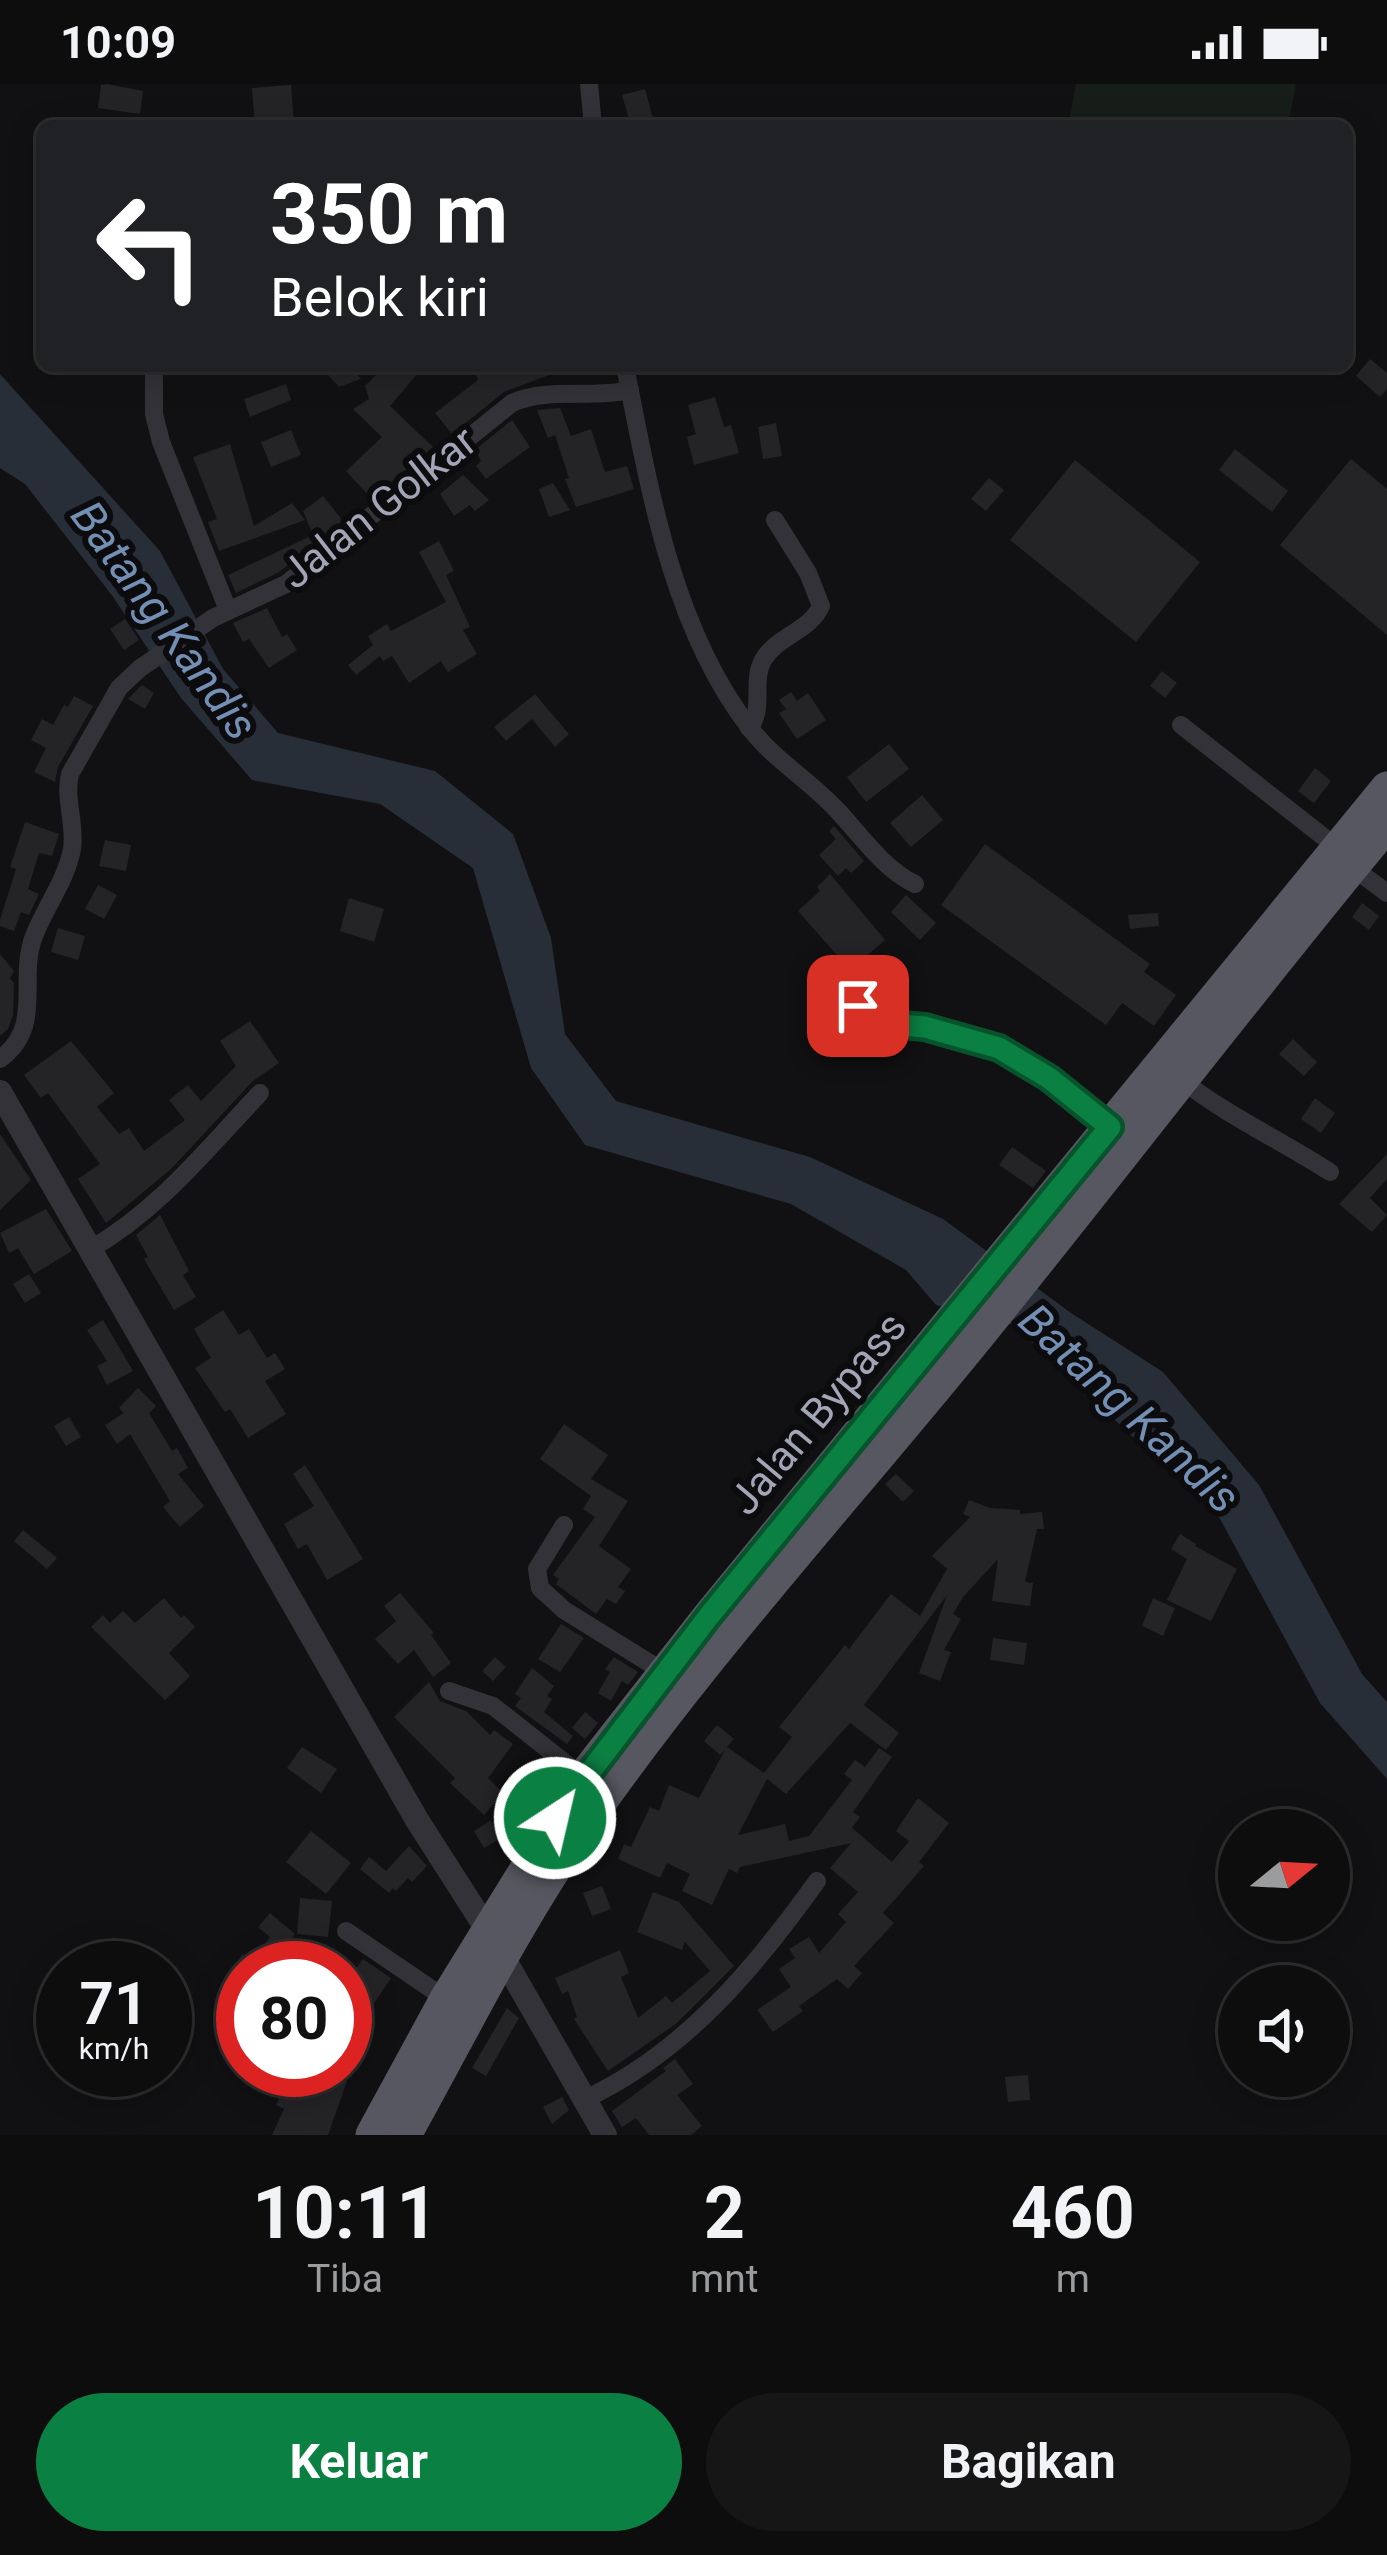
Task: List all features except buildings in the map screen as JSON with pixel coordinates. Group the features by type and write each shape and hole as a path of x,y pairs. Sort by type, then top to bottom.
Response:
{"highway":[{"name":"Jalan Bypass","path":"372,2135 446,1999 496,1944 590,1817 719,1624 1030,1250 1183,1081 1346,858 1387,788"},
{"name":"Jalan Bypass","path":"1030,1250 1110,1127 1286,909 1387,825"},
{"name":"Jalan Bypass","path":"405,2135 583,1777 664,1672 719,1624"}],"street":[{"path":"589,84 592,120"},
{"path":"154,372 160,442 220,614"},
{"path":"626,372 674,572 718,679 749,728 779,761 915,884"},
{"name":"Jalan Golkar","path":"0,1058 14,1049 24,1031 30,949 71,854 70,774 119,688 220,614 286,584 512,403 526,397 606,396 630,390"},
{"path":"749,728 756,721 757,684 764,660 782,640 813,620 821,606 808,574 775,520"},
{"path":"1181,725 1387,893"},
{"path":"854,985 858,1006 868,1017 999,1048 1049,1078 1110,1127"},
{"path":"1183,1081 1330,1172"},
{"path":"89,1250 121,1232 163,1197 260,1093"},
{"path":"4,1107 605,2135"},
{"path":"564,1525 537,1568 539,1588 564,1610 664,1672"},
{"path":"448,1690 493,1706 583,1777"},
{"path":"585,2099 613,2086 688,2033 737,1984 817,1881"},
{"path":"346,1931 446,1999"}],"shaded area":[{"path":"1076,84 1296,84 1289,120 1069,120"}],"water":[{"name":"Batang Kandis","path":"0,374 160,551 223,669 278,733 435,771 513,834 551,938 565,1034 616,1101 810,1157 943,1219 1071,1313 1163,1372 1259,1485 1362,1674 1387,1702 1387,1779 1320,1703 1219,1517 1013,1325 936,1305 906,1270 791,1204 585,1145 531,1068 473,868 380,804 252,780 181,698 111,594 25,484 0,468"}],"route":[{"path":"555,1818 709,1616 1110,1127 1049,1078 999,1048 925,1027 879,1023 858,1006"}]}
